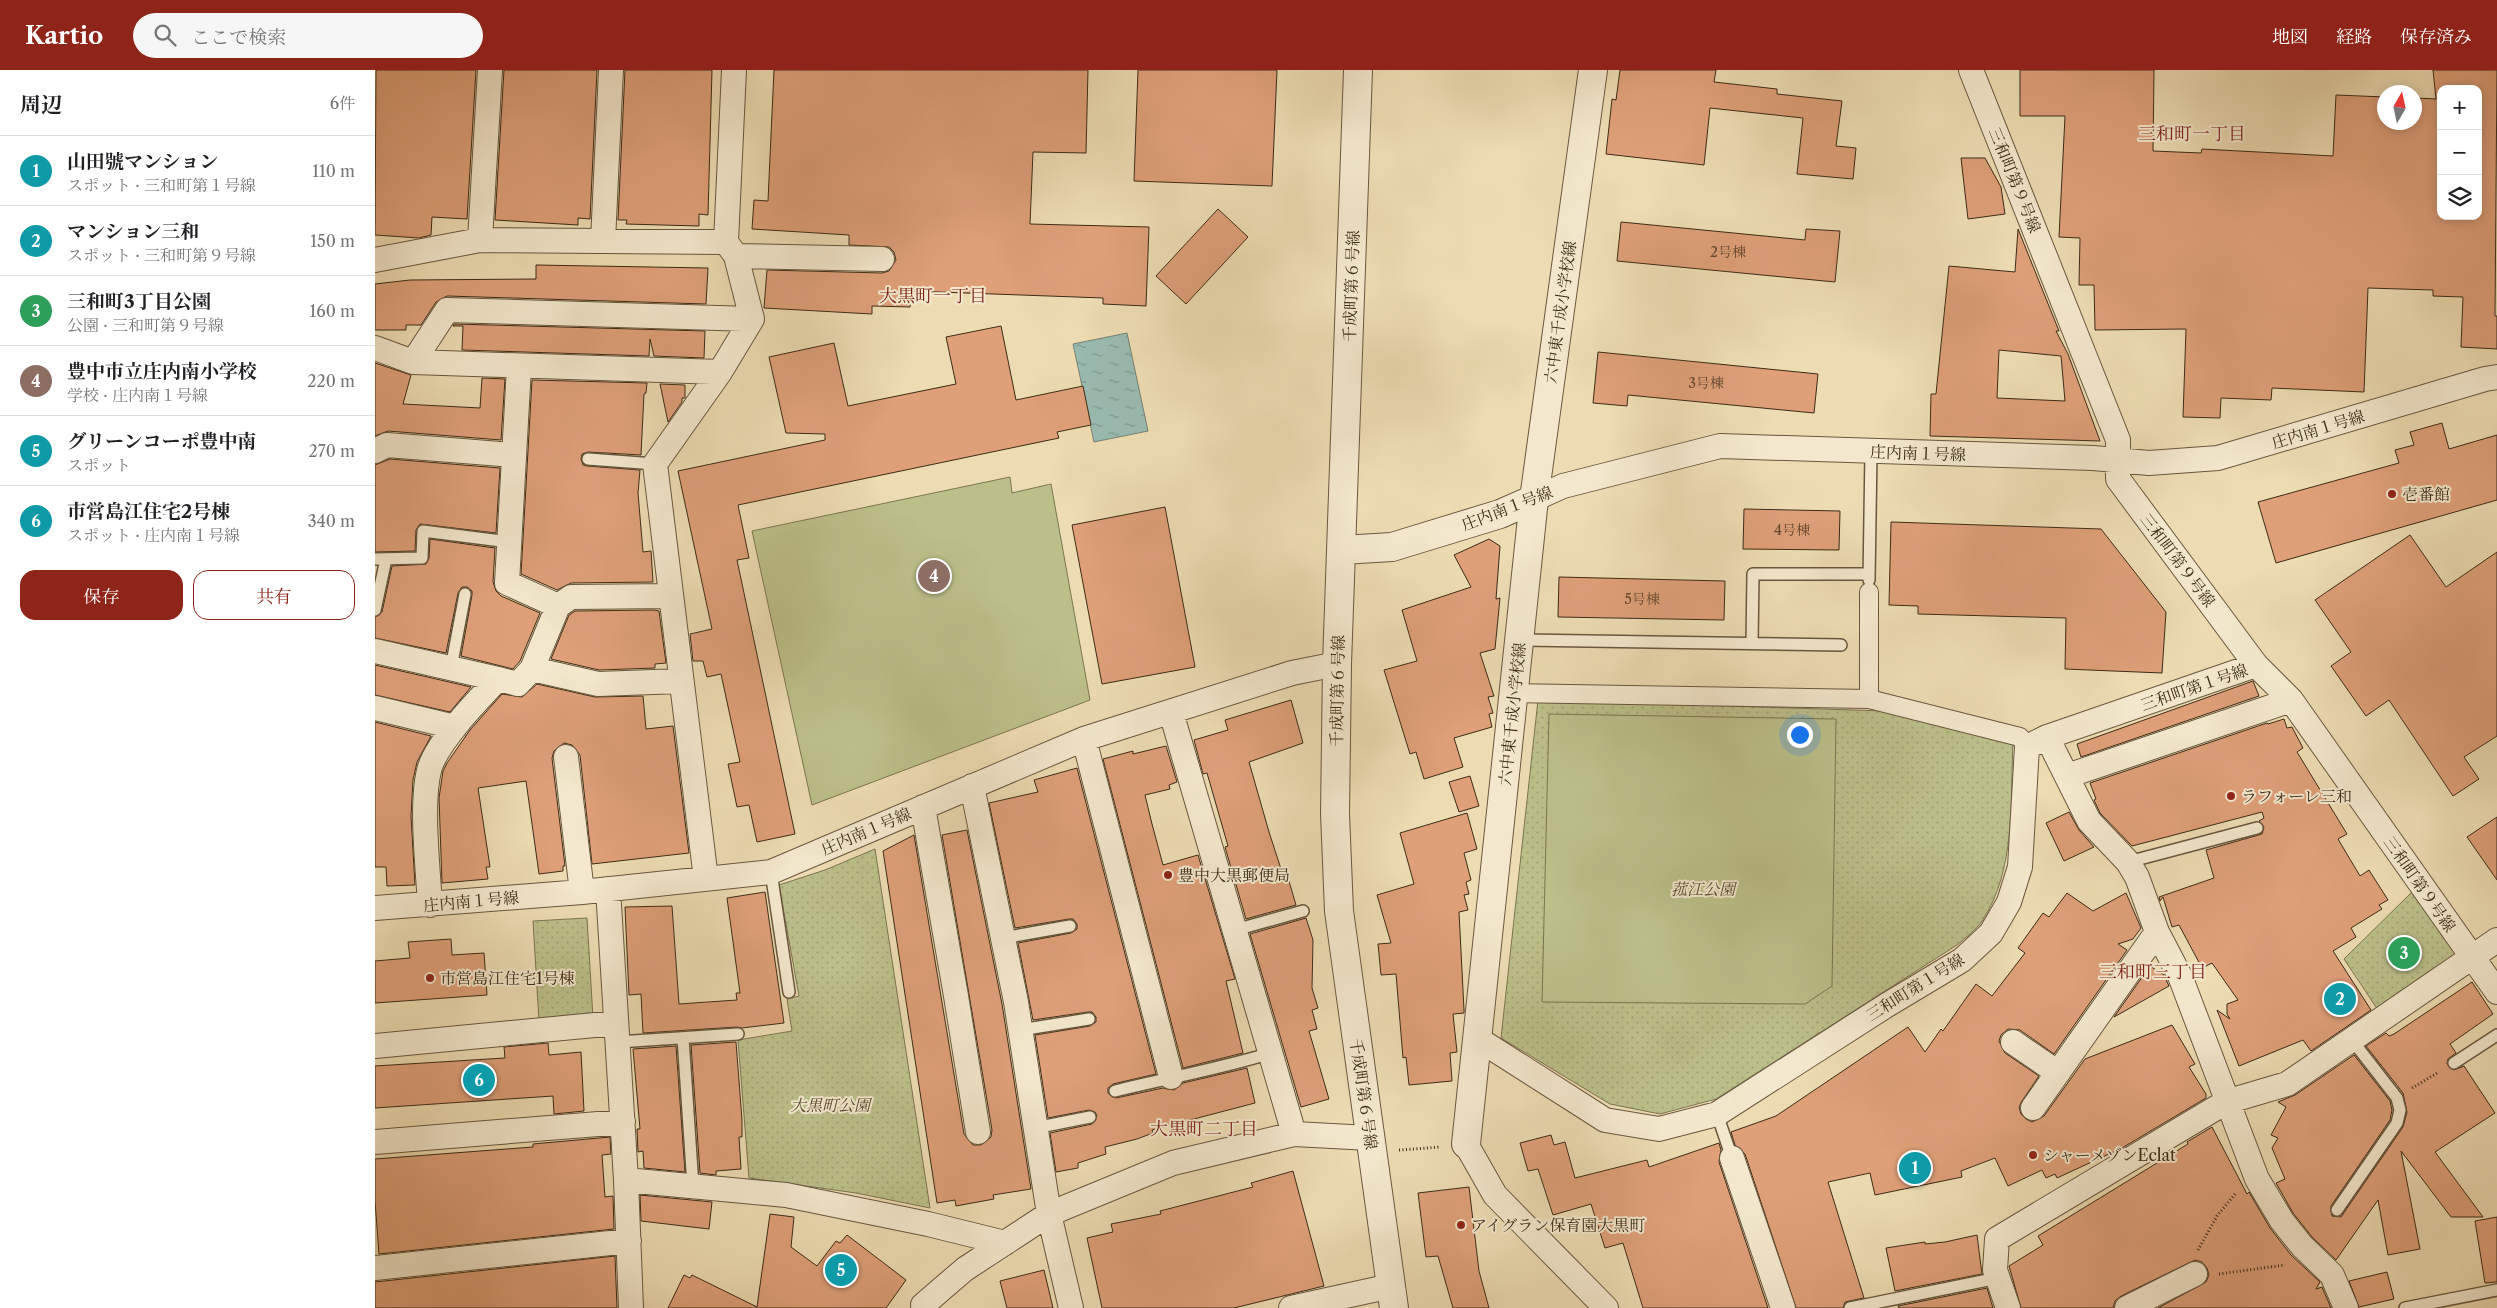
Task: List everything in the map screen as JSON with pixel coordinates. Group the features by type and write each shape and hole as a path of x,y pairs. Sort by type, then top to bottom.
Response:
{"street":[{"path":"480,240 490,70"},
{"path":"603,241 611,70"},
{"path":"706,879 669,596 655,464 720,372 752,318 731,249 734,70"},
{"name":"千成町第６号線","path":"1358,70 1337,664 1335,814 1339,911 1392,1297"},
{"name":"六中東千成小学校線","path":"1466,1144 1534,499 1593,70"},
{"name":"三和町第９号線","path":"1971,70 2118,440 2118,479 2256,665 2291,700 2497,992"},
{"path":"375,260 480,240 603,241 882,259"},
{"path":"413,362 447,310 752,318"},
{"path":"375,348 413,362 519,367 720,372"},
{"path":"519,367 507,583 558,606"},
{"name":"庄内南１号線","path":"1342,550 1392,548 1500,514 1563,486 1720,446 2093,458 2149,463 2218,458 2497,377"},
{"path":"375,451 387,445 515,456"},
{"path":"1869,592 1869,699"},
{"path":"375,651 518,684 532,669 558,606 571,598 669,596"},
{"name":"庄内南１号線","path":"375,908 581,892 771,872 1084,739 1292,673 1337,664"},
{"name":"三和町第１号線","path":"1478,1039 1605,1120 1659,1129 1717,1114 1887,1005 1962,960 1991,933 2009,902 2021,867 2037,742 2256,665"},
{"path":"532,669 598,684 681,682"},
{"path":"430,905 426,791 431,765 455,727 498,679"},
{"path":"1514,693 1869,699 2037,742 2067,776 2089,821 2128,862 2137,877 2157,932 2180,976 2226,1102 2257,1179 2281,1221 2333,1275 2346,1308"},
{"path":"2067,776 2291,700"},
{"path":"375,708 455,727"},
{"path":"1171,712 1294,1134"},
{"path":"1084,739 1171,1077"},
{"path":"566,757 581,892"},
{"path":"972,786 1020,1030 1049,1214 1071,1308"},
{"path":"923,807 978,1132"},
{"path":"608,889 623,1122 631,1308"},
{"path":"2033,1108 2157,932"},
{"path":"2008,1308 1995,1270 1997,1239 2226,1102 2287,1084 2497,940"},
{"path":"375,1046 617,1033"},
{"path":"2013,1042 2058,1073"},
{"path":"375,1142 623,1122"},
{"path":"923,1305 965,1269 1049,1214 1173,1164 1294,1134 1370,1138"},
{"path":"1466,1144 1495,1195 1606,1308"},
{"path":"1732,1158 1783,1308"},
{"path":"626,1180 786,1195 928,1224 1005,1243"},
{"path":"375,1268 629,1241"},
{"path":"2127,1308 2195,1274"},
{"path":"1291,1308 1392,1297"}],"lane":[{"path":"1869,592 1871,452"},
{"path":"588,459 655,464"},
{"path":"375,610 381,559 422,558 423,531 509,542"},
{"path":"1752,643 1753,574 1869,574"},
{"path":"451,668 465,594"},
{"path":"1520,640 1841,644"},
{"path":"2128,862 2257,828"},
{"path":"771,872 789,992"},
{"path":"1235,930 1303,911"},
{"path":"1003,938 1070,926"},
{"path":"1020,1030 1089,1020"},
{"path":"617,1033 683,1038 738,1034"},
{"path":"2455,1062 2497,1035"},
{"path":"683,1038 693,1186"},
{"path":"2337,1210 2397,1123 2400,1110 2397,1098 2352,1040"},
{"path":"1115,1091 1171,1077 1224,1068 1271,1053"},
{"path":"1717,1114 1732,1158"},
{"path":"1035,1128 1090,1117"},
{"path":"1850,1308 1998,1278"},
{"path":"2405,1308 2497,1290"}],"path":[{"path":"2397,1098 2455,1062"},
{"path":"1396,1150 1466,1144"},
{"path":"2257,1179 2235,1193 2217,1216 2198,1249 2195,1274 2225,1274 2294,1263 2314,1257"}],"green space":[{"path":"1010,477 1012,493 1051,484 1090,700 812,805 752,531"},
{"name":"菰江公園","path":"1538,700 1884,711 2013,743 2009,835 2001,880 1993,901 1980,924 1957,945 1716,1099 1660,1114 1610,1104 1501,1038"},
{"path":"1549,714 1836,719 1832,986 1805,1004 1542,1002"},
{"name":"大黒町公園","path":"875,849 930,1208 856,1193 749,1178 738,1040 792,1031 787,999 799,996 779,885 825,870"},
{"path":"2413,891 2457,947 2458,960 2380,1013 2344,959"},
{"path":"587,918 593,1018 539,1021 533,921"}],"water":[{"path":"1127,333 1148,431 1094,442 1073,344"}],"building":[{"path":"376,70 476,70 467,219 432,217 431,235 419,238 375,235"},
{"path":"504,70 597,70 590,219 578,218 578,225 495,220"},
{"path":"625,70 712,70 708,215 699,214 699,226 626,224 627,220 618,220"},
{"path":"774,70 1088,70 1086,153 1033,152 1030,224 1149,227 1146,306 1103,304 1103,298 911,291 910,307 872,306 872,314 764,308 767,270 882,273 889,271 896,260 894,252 889,247 849,245 849,235 752,229 754,200 768,201"},
{"path":"1138,70 1277,70 1272,186 1134,181"},
{"path":"1620,70 1716,70 1714,82 1777,89 1777,94 1842,101 1836,146 1856,148 1853,179 1797,174 1803,118 1710,108 1704,165 1606,154 1612,99 1616,100"},
{"path":"2020,70 2154,70 2153,151 2201,153 2202,149 2333,156 2336,95 2377,97 2377,130 2422,130 2422,98 2436,99 2433,70 2497,70 2495,316 2497,316 2497,349 2461,347 2463,297 2433,296 2433,290 2368,288 2364,392 2272,388 2271,400 2221,398 2220,418 2183,417 2186,329 2095,330 2094,285 2079,285 2080,238 2059,237 2065,116 2020,116"},
{"path":"1961,158 1985,158 2001,187 2005,214 1968,219"},
{"path":"1218,209 1248,237 1186,304 1156,276"},
{"path":"1621,222 1805,240 1806,229 1840,231 1835,282 1617,261"},
{"path":"2018,229 2059,331 2056,331 2068,354 2100,441 1930,436 1931,394 1936,394 1949,266 2015,272","holes":["1999,350 2061,356 2065,401 1997,398"]},
{"path":"536,265 708,268 706,304 447,296 436,302 421,325 406,325 406,330 375,330 375,284 410,280 536,279"},
{"path":"454,324 705,331 704,358 654,356 650,339 649,356 462,350 463,326 453,326"},
{"path":"1001,326 1016,400 1083,386 1091,425 1057,432 1059,438 738,505 749,558 737,560 795,834 757,842 749,805 737,807 728,764 740,762 721,674 707,677 703,661 693,661 690,634 712,629 678,471 825,440 825,434 786,433 769,357 834,343 848,406 956,384 946,337"},
{"path":"1598,352 1818,374 1814,413 1628,395 1627,406 1593,403"},
{"path":"375,363 411,375 403,404 480,408 482,378 505,379 501,440 388,431 375,436"},
{"path":"532,380 647,383 646,393 644,394 641,455 588,452 582,454 581,459 583,465 587,466 640,470 638,493 643,552 651,551 653,582 571,583 557,590 521,574"},
{"path":"660,384 685,385 685,398 682,398 682,402 668,422"},
{"name":"壱番館","path":"2442,423 2449,449 2497,435 2497,500 2276,563 2258,502 2399,463 2395,450 2414,445 2410,432"},
{"path":"390,459 500,468 496,533 420,524 416,530 415,551 375,552 375,465"},
{"path":"1165,507 1195,667 1102,684 1072,525"},
{"path":"1744,509 1840,511 1839,550 1743,549"},
{"path":"1891,522 2101,529 2166,612 2162,673 2065,669 2066,618 1918,614 1918,606 1889,605"},
{"path":"2410,535 2446,587 2497,552 2497,736 2464,757 2479,779 2453,796 2389,700 2366,716 2331,666 2351,652 2315,600"},
{"path":"430,539 495,548 493,582 496,591 501,596 540,613 520,661 513,669 461,656 472,595 472,591 467,587 462,587 458,593 446,653 375,638 375,617 382,612 392,566 426,564 429,558"},
{"path":"1489,539 1500,546 1496,599 1500,598 1495,649 1480,653 1494,696 1488,697 1493,713 1489,714 1492,727 1454,738 1463,767 1424,779 1416,752 1410,754 1384,670 1417,661 1402,610 1471,587 1454,555"},
{"path":"1559,577 1725,581 1724,620 1558,617"},
{"path":"575,611 659,611 666,663 655,664 655,668 599,670 551,659 569,615"},
{"path":"375,665 471,687 450,712 375,695"},
{"path":"2253,681 2259,696 2081,757 2077,744"},
{"path":"537,684 595,697 643,696 646,729 673,726 689,853 592,864 580,755 572,745 564,743 554,751 552,758 565,866 563,866 563,871 539,874 526,781 478,788 490,867 486,867 488,879 442,883 439,798 443,771 470,730 502,694 522,697"},
{"path":"1291,700 1303,743 1249,762 1282,872 1286,871 1296,905 1246,919 1225,847 1228,846 1207,773 1203,774 1194,740 1228,730 1225,720"},
{"path":"2284,719 2287,728 2292,727 2303,748 2297,752 2347,834 2338,839 2360,876 2369,870 2388,900 2379,905 2382,909 2351,928 2356,937 2333,951 2371,1010 2311,1051 2303,1040 2239,1066 2217,1010 2230,1019 2227,1014 2227,1004 2238,1000 2212,963 2202,968 2179,925 2172,927 2163,897 2160,901 2159,897 2214,878 2206,850 2262,834 2264,827 2259,821 2264,818 2262,812 2132,846 2100,813 2094,800 2096,799 2090,783 2267,723"},
{"path":"375,722 431,736 417,762 413,780 411,816 415,885 387,886 386,867 375,867"},
{"path":"1166,746 1177,782 1169,785 1170,789 1145,795 1152,824 1163,865 1198,855 1235,979 1226,981 1243,1053 1183,1068 1103,759 1133,751 1133,754"},
{"path":"1077,768 1156,1074 1113,1084 1108,1088 1108,1093 1116,1098 1163,1088 1174,1090 1183,1083 1247,1068 1255,1103 1152,1130 1153,1133 1137,1139 1105,1147 1106,1154 1078,1163 1078,1168 1056,1172 1050,1133 1092,1124 1097,1116 1095,1112 1089,1110 1048,1118 1035,1035 1090,1026 1096,1022 1096,1017 1092,1012 1088,1012 1033,1020 1018,943 1071,933 1077,929 1077,924 1073,919 1069,919 1015,928 989,803 1038,792 1034,780"},
{"path":"1470,776 1479,806 1459,812 1449,782"},
{"path":"2069,812 2079,830 2094,847 2064,861 2046,823"},
{"path":"1467,813 1477,849 1464,853 1471,880 1466,882 1469,894 1464,895 1468,910 1459,912 1464,1013 1453,1014 1457,1052 1450,1053 1452,1081 1409,1085 1406,1057 1403,1058 1396,974 1381,975 1378,944 1391,943 1377,895 1414,884 1400,833"},
{"path":"2497,817 2497,880 2467,837"},
{"path":"967,830 1002,1004 1031,1189 993,1195 994,1199 956,1206 955,1200 937,1203 883,851 914,835 964,1134 973,1145 981,1145 991,1137 992,1130 942,835"},
{"path":"765,892 784,1023 742,1028 643,1033 641,994 629,995 625,907 672,906 679,1004 737,1000 736,993 740,993 727,898"},
{"path":"2067,893 2093,911 2126,893 2141,928 2133,939 2118,944 2127,950 2054,1054 2020,1030 2008,1029 2001,1035 1999,1041 2005,1053 2039,1076 2019,1107 2021,1114 2032,1122 2044,1116 2085,1059 2172,1025 2195,1064 2189,1067 2206,1094 2206,1098 2122,1148 2057,1178 2055,1174 2046,1178 2042,1170 2008,1186 1995,1158 1961,1171 1962,1177 1875,1195 1870,1173 1828,1182 1864,1298 1845,1302 1843,1308 1796,1308 1745,1154 1735,1145 1731,1132 1776,1116 1908,1027 1925,1052 1941,1029 1943,1031 1976,984 1992,996 2025,953 2018,948 2043,913 2049,917"},
{"path":"1306,918 1313,940 1312,988 1318,1008 1312,1010 1317,1029 1309,1031 1329,1099 1301,1107 1250,934"},
{"name":"市営島江住宅1号棟","path":"451,939 452,955 484,953 487,995 375,1003 375,961 410,958 408,942"},
{"path":"2150,966 2164,975 2169,986 2114,1017"},
{"path":"2472,982 2493,1014 2450,1044 2456,1053 2448,1059 2447,1064 2454,1070 2464,1066 2495,1113 2435,1152 2483,1217 2451,1217 2401,1151 2420,1249 2388,1255 2378,1200 2336,1260 2312,1237 2293,1213 2276,1183 2285,1179 2272,1148 2278,1138 2271,1135 2286,1107 2278,1102 2295,1095 2354,1055 2390,1101 2392,1110 2390,1120 2331,1206 2332,1216 2341,1217 2403,1127 2407,1112 2403,1093 2366,1046 2386,1033 2389,1036 2394,1034"},
{"path":"736,1042 742,1120 742,1137 739,1137 741,1169 716,1171 716,1175 700,1173 691,1045"},
{"path":"548,1043 549,1055 581,1052 584,1111 554,1114 553,1096 375,1108 375,1066 505,1058 504,1047"},
{"path":"676,1046 685,1172 644,1168 643,1151 638,1152 637,1129 640,1129 633,1049"},
{"path":"2212,1127 2247,1194 2249,1192 2270,1228 2291,1255 2320,1282 2316,1289 2322,1287 2331,1308 2158,1308 2206,1282 2209,1275 2207,1268 2202,1262 2195,1260 2121,1296 2115,1301 2113,1308 2021,1308 2009,1266 2043,1245 2038,1236 2188,1144 2187,1142"},
{"path":"1551,1135 1554,1145 1565,1142 1575,1178 1647,1160 1649,1167 1719,1143 1721,1150 1719,1162 1768,1308 1643,1308 1623,1243 1605,1248 1591,1204 1553,1215 1538,1169 1528,1171 1520,1143"},
{"path":"610,1137 611,1154 602,1155 605,1197 613,1196 614,1229 379,1254 375,1201 375,1159 533,1147 533,1144"},
{"path":"1293,1171 1324,1286 1234,1308 1102,1308 1087,1238 1113,1232 1111,1224 1161,1214 1160,1211 1253,1187 1251,1183"},
{"path":"1469,1187 1479,1271 1489,1308 1453,1308 1438,1256 1426,1257 1418,1193"},
{"path":"640,1195 712,1202 709,1229 641,1221"},
{"path":"770,1214 794,1217 791,1247 817,1266 836,1241 840,1243 847,1235 906,1280 886,1308 668,1308 684,1275 690,1278 692,1275 757,1307"},
{"path":"2497,1217 2497,1282 2485,1283 2475,1221"},
{"path":"1977,1235 1982,1274 1895,1291 1886,1248 1925,1242 1925,1244 1945,1242"},
{"path":"615,1256 617,1308 375,1308 375,1282"},
{"path":"1044,1270 1053,1308 1007,1308 1000,1281"},
{"path":"2387,1272 2394,1299 2359,1307 2349,1281"},
{"path":"1987,1288 1993,1308 1899,1308 1898,1306"}],"place":[{"name":"壱番館","path":"2392,494"},
{"name":"豊中市立庄内南小学校","path":"934,576"},
{"name":"ラフォーレ三和","path":"2231,796"},
{"name":"豊中大黒郵便局","path":"1168,875"},
{"name":"三和町3丁目公園","path":"2404,953"},
{"name":"市営島江住宅1号棟","path":"430,978"},
{"name":"マンション三和","path":"2340,999"},
{"name":"市営島江住宅2号棟","path":"479,1080"},
{"name":"シャーメゾンEclat","path":"2033,1155"},
{"name":"山田號マンション","path":"1915,1168"},
{"name":"アイグラン保育園大黒町","path":"1461,1225"},
{"name":"グリーンコーポ豊中南","path":"841,1270"}],"district":[{"name":"三和町一丁目","path":"2192,134"},
{"name":"大黒町一丁目","path":"933,296"},
{"name":"三和町三丁目","path":"2153,972"},
{"name":"大黒町二丁目","path":"1204,1129"}]}
